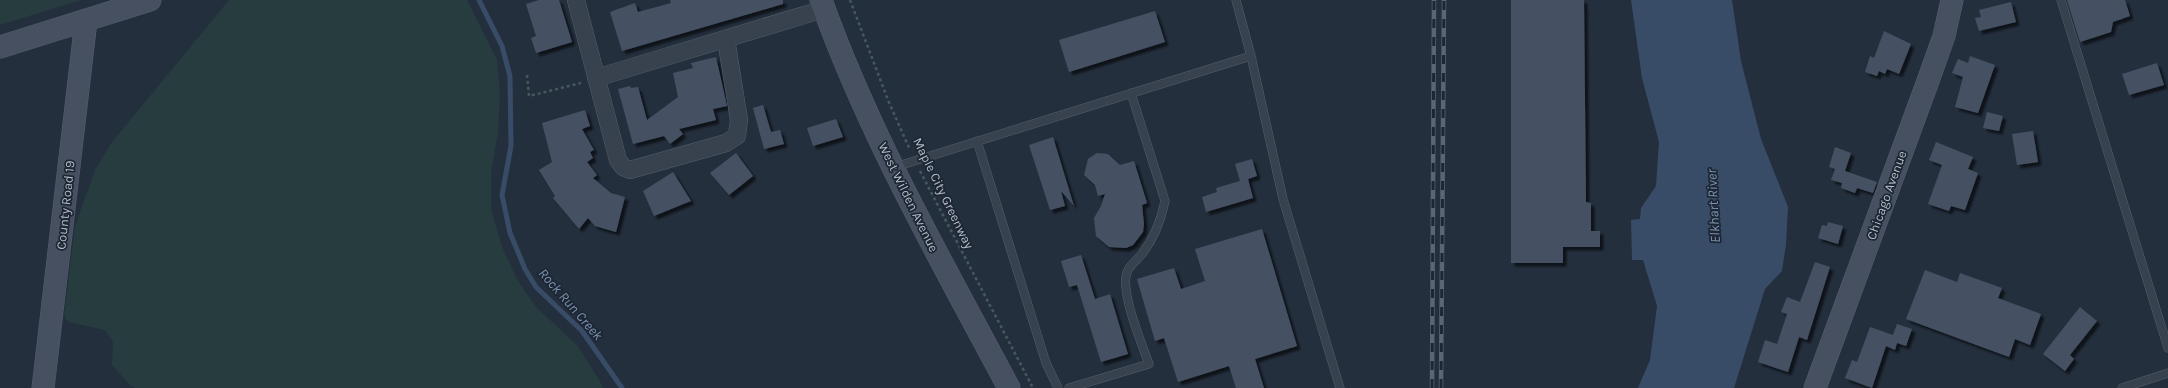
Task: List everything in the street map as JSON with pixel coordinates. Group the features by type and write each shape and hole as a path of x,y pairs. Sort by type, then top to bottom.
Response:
{"street":[{"path":"0,47 150,0"},
{"path":"576,0 616,156 623,167 630,170 638,169 726,143 737,136 739,120 726,39"},
{"name":"Chicago Avenue","path":"1815,388 1944,36 1952,0"},
{"path":"596,78 726,39 822,4"},
{"name":"West Wilden Avenue","path":"822,4 856,86 894,168 1009,388"},
{"name":"County Road 19","path":"43,388 86,21"}],"lane":[{"path":"1236,0 1251,56 1282,199 1340,388"},
{"path":"2061,0 2168,348"},
{"path":"894,168 1251,56"},
{"path":"1069,388 1149,364 1125,284 1128,270 1142,255 1153,238 1162,219 1165,201 1131,93"},
{"path":"978,141 1046,363 1058,388"},
{"path":"2122,388 2168,373"}],"path":[{"name":"Maple City Greenway","path":"850,0 888,100 927,187 1033,388"},
{"path":"527,74 529,96 596,78"}],"green space":[{"path":"0,0 81,0 0,25"},
{"path":"229,0 467,0 497,60 500,94 498,132 491,174 491,209 502,247 518,281 537,308 578,346 604,388 136,388 131,386 112,365 113,342 105,330 68,322 64,315 75,226 95,170 112,142"}],"water":[{"name":"Elkhart River","path":"1631,0 1732,0 1741,61 1761,139 1788,207 1786,244 1782,271 1765,289 1734,388 1638,388 1650,360 1657,306 1643,260 1632,260 1631,220 1640,219 1641,208 1656,186 1659,142 1642,78"}],"building":[{"path":"539,0 559,0 572,42 536,53 531,38 536,36 526,4"},
{"path":"670,0 783,0 783,4 622,51 610,12 635,3 638,12 671,3"},
{"path":"1511,0 1584,0 1586,202 1591,203 1591,231 1600,231 1600,247 1563,247 1563,263 1511,263"},
{"path":"2067,0 2125,0 2130,16 2113,22 2111,32 2080,42"},
{"path":"2011,2 2016,22 1979,31 1975,18 1981,17 1979,10"},
{"path":"1155,11 1165,42 1069,72 1059,40"},
{"path":"1884,31 1911,44 1899,74 1887,69 1885,74 1879,71 1877,76 1865,72 1870,56 1874,58"},
{"path":"1970,56 1995,65 1978,113 1955,107 1963,77 1952,73 1958,59 1968,63"},
{"path":"716,57 727,106 713,109 716,120 679,129 683,134 670,144 664,136 633,144 618,89 630,86 631,88 638,87 647,120 678,97 673,73 693,68 691,63"},
{"path":"2157,63 2164,85 2129,95 2122,74"},
{"path":"763,105 771,132 780,130 784,144 764,149 753,108"},
{"path":"585,110 590,126 582,129 594,150 590,152 593,158 587,162 597,175 593,178 611,193 625,197 616,232 595,226 588,218 579,229 553,198 555,196 539,170 552,162 542,123"},
{"path":"1987,112 2003,116 1999,131 1983,128"},
{"path":"836,119 843,137 813,146 807,128"},
{"path":"2033,131 2038,162 2017,165 2012,134"},
{"path":"1053,137 1074,206 1061,191 1065,206 1050,210 1029,145"},
{"path":"1936,142 1973,157 1968,169 1978,173 1965,210 1951,206 1949,211 1928,204 1942,165 1929,160"},
{"path":"1835,147 1851,153 1845,171 1877,182 1873,193 1857,188 1855,193 1841,188 1842,183 1831,180 1835,169 1829,167"},
{"path":"736,153 753,176 729,195 710,173"},
{"path":"1097,153 1108,154 1120,165 1134,161 1147,203 1142,205 1144,224 1143,232 1133,245 1126,248 1109,247 1096,236 1094,218 1101,206 1105,194 1098,196 1095,185 1084,175 1088,159"},
{"path":"1252,159 1257,176 1248,179 1253,198 1206,212 1202,197 1217,192 1216,188 1240,181 1235,164"},
{"path":"673,172 691,201 654,216 643,191"},
{"path":"1828,222 1843,226 1838,244 1818,238 1822,225 1827,226"},
{"path":"1262,229 1297,346 1255,359 1264,388 1236,388 1229,366 1178,382 1164,338 1155,341 1137,279 1174,268 1181,289 1205,281 1195,249"},
{"path":"1081,255 1095,299 1110,294 1128,354 1101,362 1077,285 1069,287 1061,261"},
{"path":"1815,262 1830,267 1807,340 1799,337 1788,372 1758,362 1765,340 1777,344 1787,314 1781,312 1787,297 1800,302"},
{"path":"1925,270 1957,282 1960,273 2002,288 1998,298 2041,314 2030,345 2015,339 2009,357 1906,319"},
{"path":"2080,307 2097,321 2070,355 2074,359 2065,371 2043,354"},
{"path":"1897,324 1912,329 1906,346 1897,343 1895,350 1886,346 1872,388 1845,378 1852,360 1857,362 1870,327 1893,335"}],"waterway":[{"name":"Rock Run Creek","path":"479,0 502,46 510,76 511,146 502,195 510,233 525,269 536,287 582,331 622,388"}],"railway":[{"path":"1432,388 1434,0"},
{"path":"1441,388 1444,0"}]}
